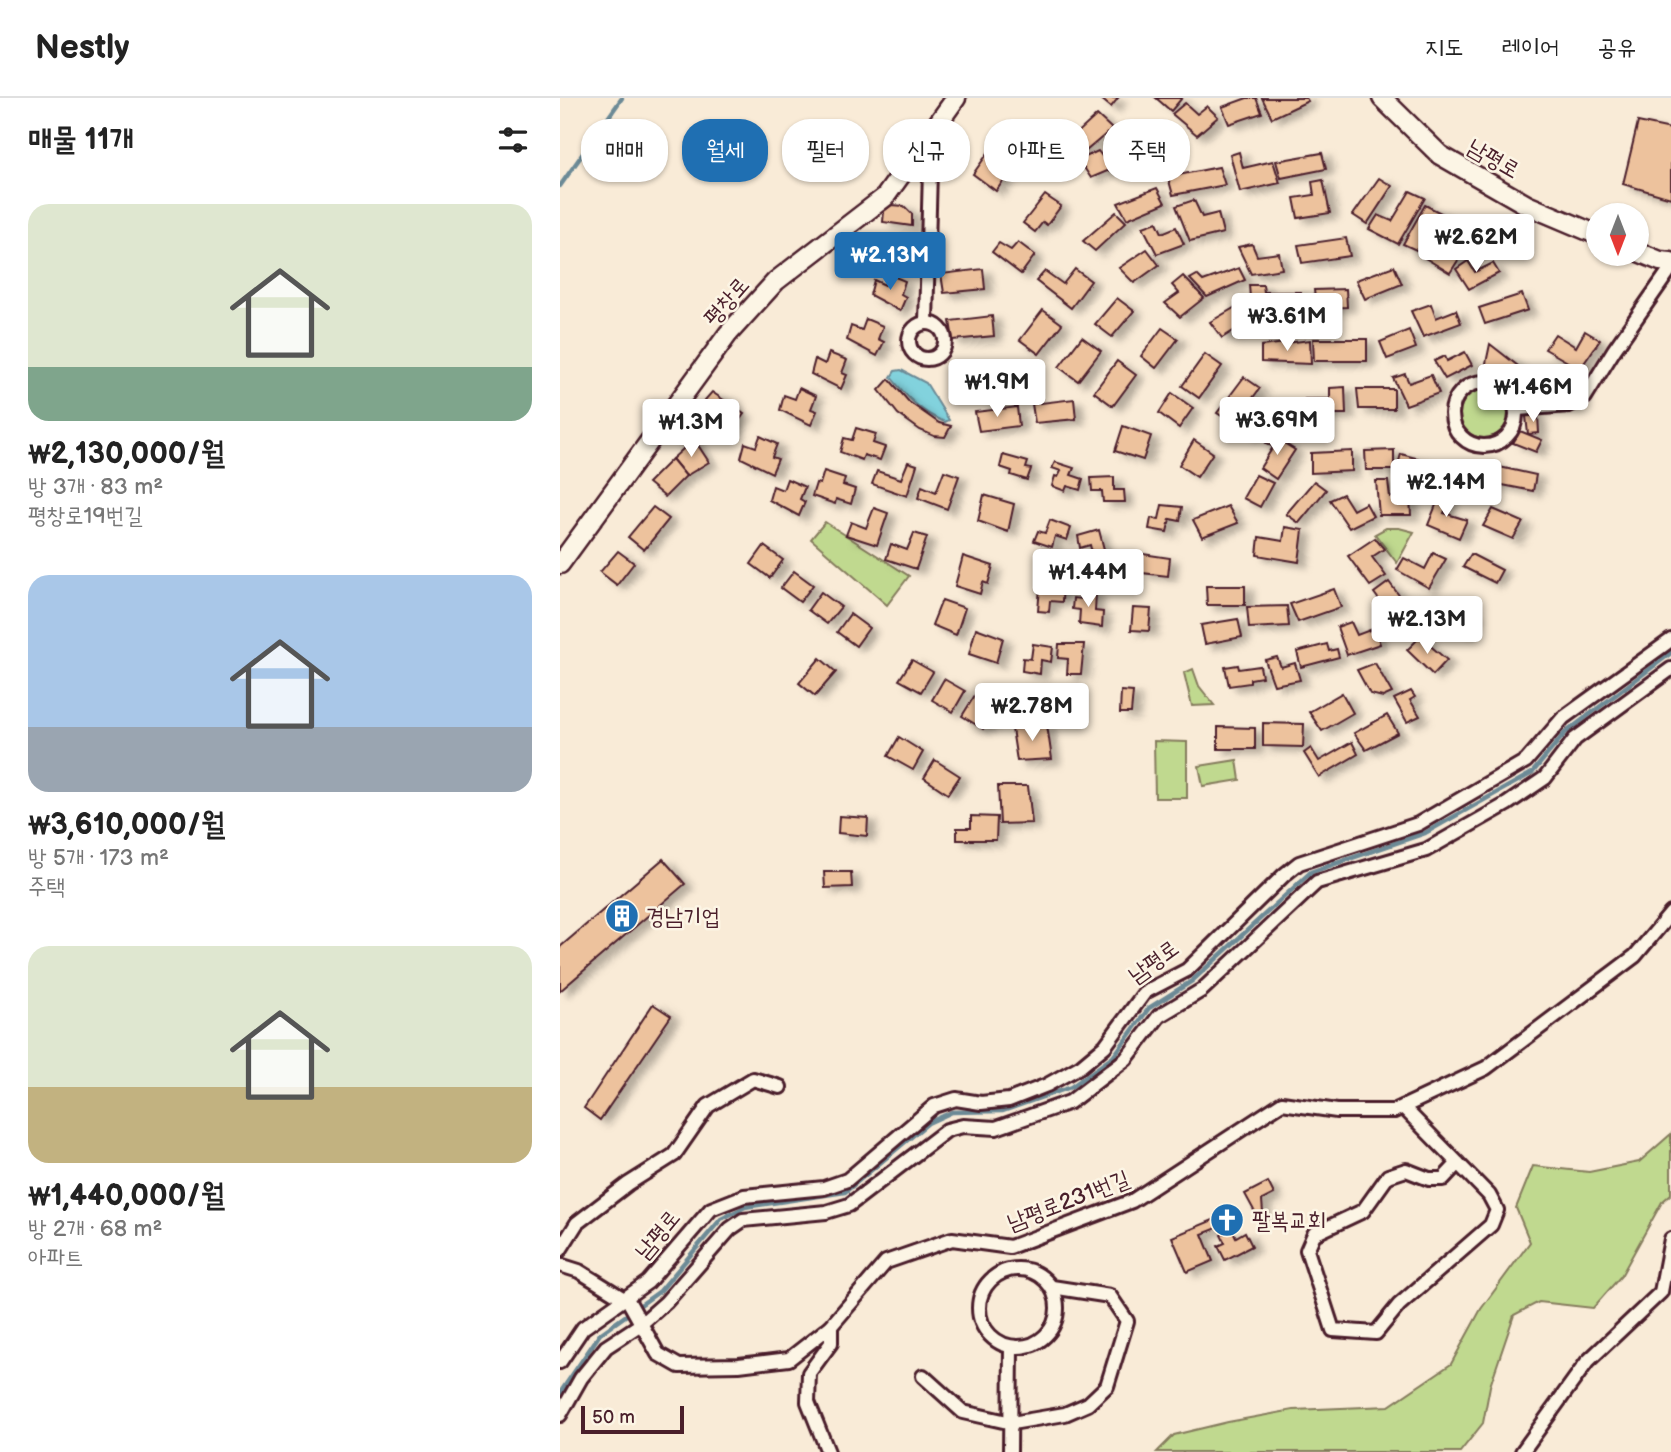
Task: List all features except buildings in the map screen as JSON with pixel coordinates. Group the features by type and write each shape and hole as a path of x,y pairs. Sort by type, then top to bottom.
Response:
{"street":[{"name":"평창로","path":"941,119 956,98"},
{"name":"남평로","path":"1382,98 1440,155 1527,205 1586,230"},
{"name":"평창로","path":"560,564 728,334 776,281 885,197 896,182"},
{"path":"926,323 930,182"},
{"path":"1649,256 1671,262"},
{"path":"1517,410 1569,405 1585,397 1671,268"},
{"path":"1483,382 1494,384 1503,390 1513,400 1517,410 1515,425 1509,434 1502,441 1483,447 1471,444 1461,436 1452,416 1454,403 1461,391 1472,384 1483,382"},
{"name":"남평로","path":"626,1300 648,1282 711,1209 744,1196 824,1188 847,1180 934,1106 956,1100 981,1103 1009,1100 1047,1085 1081,1066 1105,1046 1145,992 1187,970 1299,863 1418,824 1526,761 1563,718 1671,639"},
{"path":"560,1415 581,1378 606,1347 666,1302 730,1229 743,1220 826,1212 849,1205 947,1130 963,1126 996,1128 1070,1102 1126,1059 1159,1016 1202,989 1317,882 1426,850 1507,804 1545,778 1575,739 1671,669"},
{"name":"남평로231번길","path":"626,1300 658,1354 679,1366 739,1365 789,1359 831,1326 886,1262 952,1238 1010,1247 1132,1201 1282,1103 1337,1111 1394,1111 1486,1068 1635,956 1671,913"},
{"path":"560,1250 577,1223 628,1184 674,1155 708,1106 753,1079 780,1087"},
{"path":"1403,1107 1458,1163 1489,1195 1497,1210 1491,1224 1398,1305 1376,1333 1333,1330 1307,1250 1314,1234 1363,1211 1388,1176 1406,1170 1429,1179 1443,1179 1458,1163"},
{"path":"1522,1452 1587,1362 1661,1292 1671,1239"},
{"path":"1019,1268 1021,1243"},
{"path":"560,1265 579,1271 626,1300 583,1328 560,1362"},
{"path":"1019,1268 1032,1271 1052,1287 1057,1312 1054,1325 1037,1343 1011,1347 988,1335 981,1324 979,1297 994,1276 1019,1268"},
{"path":"923,1376 963,1412 1012,1423 1065,1414 1088,1404 1108,1386 1127,1321 1110,1296 1052,1287"},
{"path":"828,1452 808,1402 809,1373 831,1343 831,1326"},
{"path":"1010,1452 1011,1347"}],"green space":[{"path":"1484,390 1493,391 1501,397 1507,405 1507,423 1501,431 1493,437 1484,438 1475,437 1467,431 1461,423 1460,414 1461,405 1467,397 1475,391"},
{"path":"825,522 909,576 887,605 811,539"},
{"path":"1386,528 1414,532 1397,563 1375,534"},
{"path":"1193,669 1199,686 1214,705 1192,706 1184,673"},
{"path":"1154,741 1187,742 1187,798 1155,798"},
{"path":"1237,760 1240,780 1203,786 1199,766"},
{"path":"1671,1134 1671,1194 1662,1202 1621,1276 1593,1308 1539,1302 1514,1315 1490,1386 1483,1423 1460,1452 1157,1452 1174,1435 1228,1422 1293,1410 1389,1406 1451,1364 1481,1309 1530,1242 1516,1208 1533,1166 1589,1172 1639,1162"}],"water":[{"path":"901,370 926,383 949,420 945,422 936,418 908,397 891,377 895,371"}],"waterway":[{"path":"560,186 622,98"},
{"path":"560,1393 600,1334 660,1291 721,1219 745,1207 845,1192 928,1123 952,1112 1003,1111 1071,1087 1113,1057 1149,1008 1192,981 1311,872 1425,833 1532,773 1565,733 1671,653"}],"place":[{"name":"경남기업","path":"622,916"},
{"name":"팔복교회","path":"1227,1220"}]}
